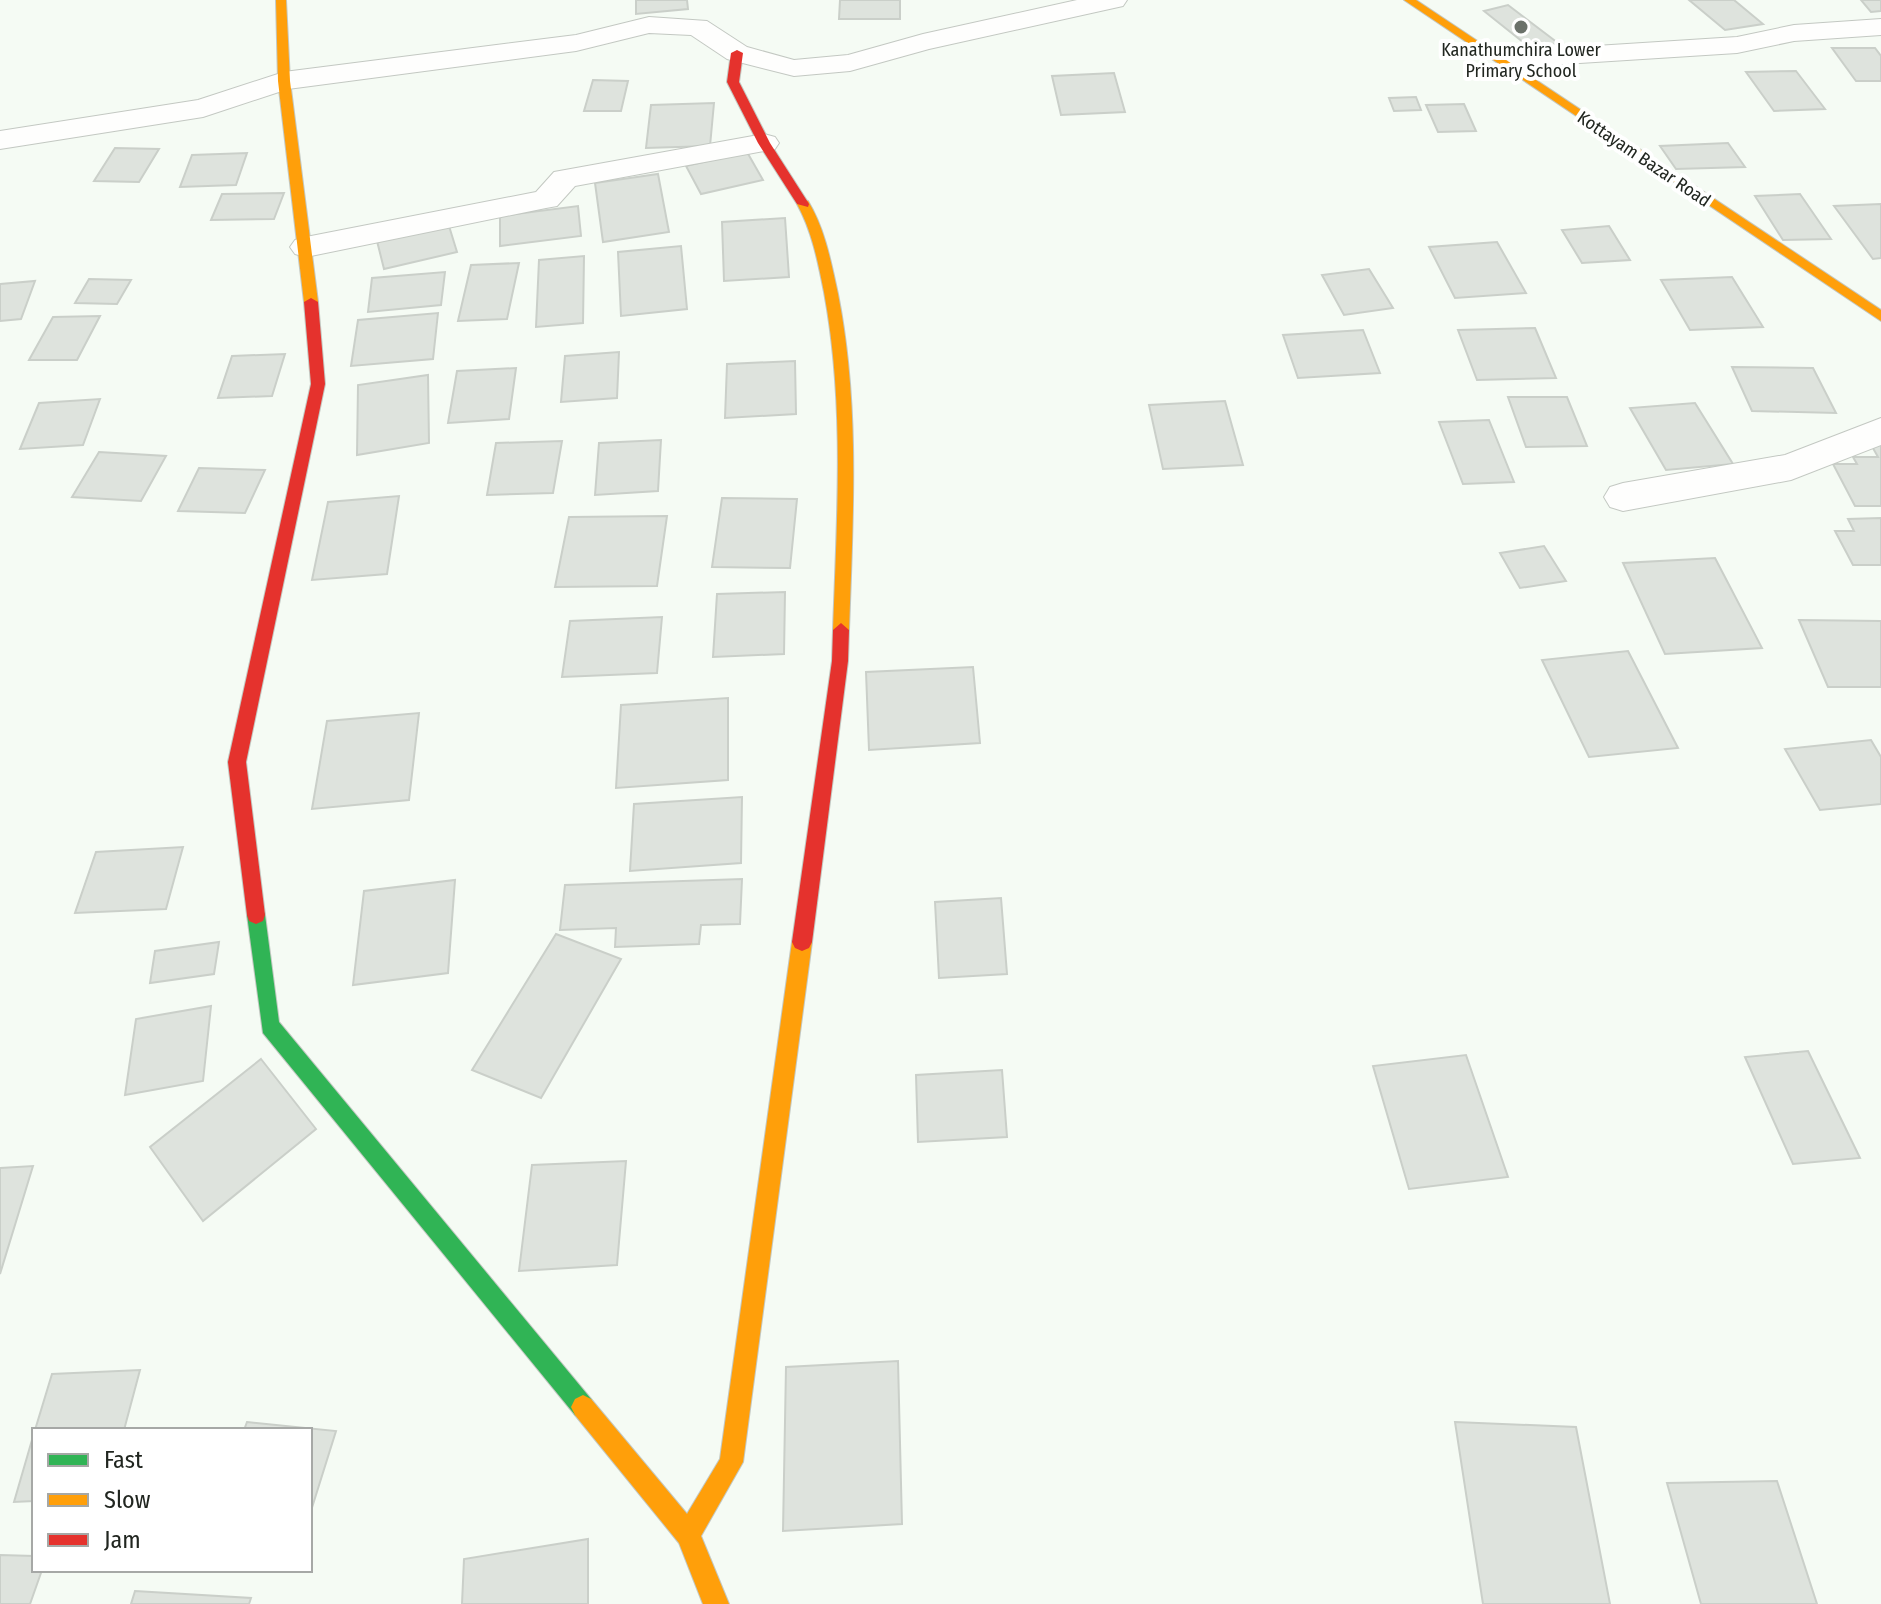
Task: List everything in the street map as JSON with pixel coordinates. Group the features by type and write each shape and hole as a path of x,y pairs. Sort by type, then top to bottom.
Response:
{"street":[{"path":"281,0 284,81 306,247 318,384 237,762 270,1026 688,1535 716,1604"},
{"path":"0,140 203,108 284,81 576,43 649,25 697,27 737,53 794,68 850,63 923,42 1114,0"},
{"name":"Kottayam Bazar Road","path":"1409,0 1881,316"},
{"path":"1509,68 1564,56 1737,45 1794,33 1881,27"},
{"path":"688,1535 731,1462 840,661 848,413 837,317 814,221 764,143 733,82 737,53"},
{"path":"306,247 546,199 565,179 764,143"},
{"path":"1623,497 1791,467 1881,431"}],"building":[{"path":"636,0 687,0 688,9 636,14"},
{"path":"840,0 900,0 900,19 839,19"},
{"path":"1689,0 1734,0 1763,24 1725,30"},
{"path":"1861,0 1881,0 1881,11 1871,12"},
{"name":"Kanathumchira Lower Primary School","path":"1508,5 1558,43 1533,50 1484,11"},
{"path":"1832,48 1875,48 1881,56 1881,81 1856,81"},
{"path":"1796,71 1825,109 1774,111 1746,72"},
{"path":"1114,73 1125,112 1061,115 1052,76"},
{"path":"593,80 628,81 621,111 584,111"},
{"path":"1416,97 1421,110 1394,111 1389,98"},
{"path":"714,103 710,146 646,148 651,105"},
{"path":"1464,104 1476,131 1438,132 1426,105"},
{"path":"1728,143 1745,167 1676,169 1660,146"},
{"path":"115,148 159,149 139,182 94,181"},
{"path":"747,152 763,180 701,194 686,166"},
{"path":"247,153 236,185 180,187 192,155"},
{"path":"658,174 669,232 603,242 595,183"},
{"path":"284,193 274,219 211,220 222,194"},
{"path":"1800,194 1831,239 1783,240 1755,196"},
{"path":"1881,204 1881,258 1873,259 1834,206"},
{"path":"578,206 581,236 500,246 500,216"},
{"path":"785,218 789,277 724,281 722,222"},
{"path":"449,226 457,252 384,269 377,241"},
{"path":"1609,226 1630,260 1582,263 1562,230"},
{"path":"1497,242 1526,293 1455,298 1429,247"},
{"path":"681,246 687,309 621,316 618,252"},
{"path":"584,256 583,323 536,327 539,260"},
{"path":"519,263 507,319 458,321 471,265"},
{"path":"1369,269 1393,308 1344,315 1322,275"},
{"path":"445,272 441,305 368,312 372,278"},
{"path":"1732,277 1763,327 1690,330 1661,280"},
{"path":"89,279 131,280 117,304 75,303"},
{"path":"35,281 21,319 0,321 0,284"},
{"path":"438,313 433,359 351,366 358,320"},
{"path":"100,316 77,360 29,360 53,317"},
{"path":"1535,328 1556,378 1477,380 1458,330"},
{"path":"1363,330 1380,373 1298,378 1283,335"},
{"path":"619,352 617,398 561,402 565,356"},
{"path":"285,354 272,396 218,398 232,356"},
{"path":"795,361 796,414 725,418 727,364"},
{"path":"1732,367 1813,368 1836,413 1752,411"},
{"path":"516,368 509,419 448,423 457,371"},
{"path":"428,375 429,443 357,455 358,385"},
{"path":"1508,397 1567,397 1587,446 1526,447"},
{"path":"100,399 83,445 20,449 39,403"},
{"path":"1225,401 1243,465 1163,469 1149,405"},
{"path":"1695,403 1733,464 1666,470 1630,408"},
{"path":"1489,420 1514,482 1463,484 1439,422"},
{"path":"661,440 658,491 595,495 599,443"},
{"path":"562,441 553,493 487,495 496,443"},
{"path":"1869,441 1881,441 1881,506 1855,506 1833,464 1857,464 1853,457 1878,457"},
{"path":"99,452 166,456 141,501 72,497"},
{"path":"199,468 265,470 245,513 178,511"},
{"path":"399,496 387,574 312,580 328,502"},
{"path":"722,498 797,499 790,568 712,567"},
{"path":"667,516 657,586 555,587 569,517"},
{"path":"1881,518 1881,565 1853,565 1835,531 1854,531 1848,519"},
{"path":"1544,546 1566,581 1520,588 1500,553"},
{"path":"1715,558 1762,648 1665,654 1623,563"},
{"path":"785,592 784,654 713,657 717,594"},
{"path":"662,617 657,673 562,677 570,621"},
{"path":"1799,620 1881,621 1881,687 1828,687"},
{"path":"1628,651 1678,748 1589,757 1542,660"},
{"path":"973,667 980,743 869,750 866,672"},
{"path":"728,698 728,780 616,788 621,705"},
{"path":"419,713 409,800 312,809 327,721"},
{"path":"1871,740 1881,757 1881,804 1820,810 1785,749"},
{"path":"742,797 741,863 630,871 634,804"},
{"path":"183,847 166,909 75,913 96,852"},
{"path":"742,879 740,924 701,925 699,944 615,947 616,928 560,930 565,885"},
{"path":"455,880 448,973 353,985 364,891"},
{"path":"1001,898 1007,974 939,978 935,902"},
{"path":"556,934 621,959 541,1098 472,1070"},
{"path":"219,942 214,974 150,983 155,951"},
{"path":"211,1006 203,1081 125,1095 136,1019"},
{"path":"1808,1051 1860,1158 1793,1164 1745,1057"},
{"path":"1466,1055 1508,1177 1409,1189 1373,1066"},
{"path":"261,1059 316,1129 203,1221 150,1147"},
{"path":"1002,1070 1007,1137 918,1142 916,1075"},
{"path":"626,1161 617,1265 519,1271 532,1165"},
{"path":"33,1166 0,1274 0,1168"},
{"path":"898,1361 902,1524 783,1531 786,1367"},
{"path":"140,1370 125,1428 36,1428 52,1374"},
{"path":"247,1422 306,1428 245,1428"},
{"path":"1455,1422 1576,1427 1610,1604 1483,1604"},
{"path":"312,1429 336,1431 312,1508"},
{"path":"32,1440 32,1501 14,1502"},
{"path":"1777,1481 1817,1604 1701,1604 1667,1483"},
{"path":"588,1539 588,1604 462,1604 464,1559"},
{"path":"0,1555 32,1556 32,1572 41,1572 30,1604 0,1604"},
{"path":"135,1591 251,1598 249,1604 131,1604"}],"traffic: fast":[{"path":"256,915 270,1026 583,1407"}],"traffic: slow":[{"path":"281,0 284,81 311,302"},
{"path":"1409,0 1881,316"},
{"path":"803,204 823,256 842,363 846,495 841,630"},
{"path":"688,1535 731,1462 802,942"},
{"path":"583,1407 688,1535 716,1604"}],"traffic: jam":[{"path":"737,53 733,82 764,143 803,204"},
{"path":"256,915 237,762 318,384 311,302"},
{"path":"802,942 840,661 841,630"}],"place":[{"name":"Kanathumchira Lower Primary School","path":"1521,27"}]}
